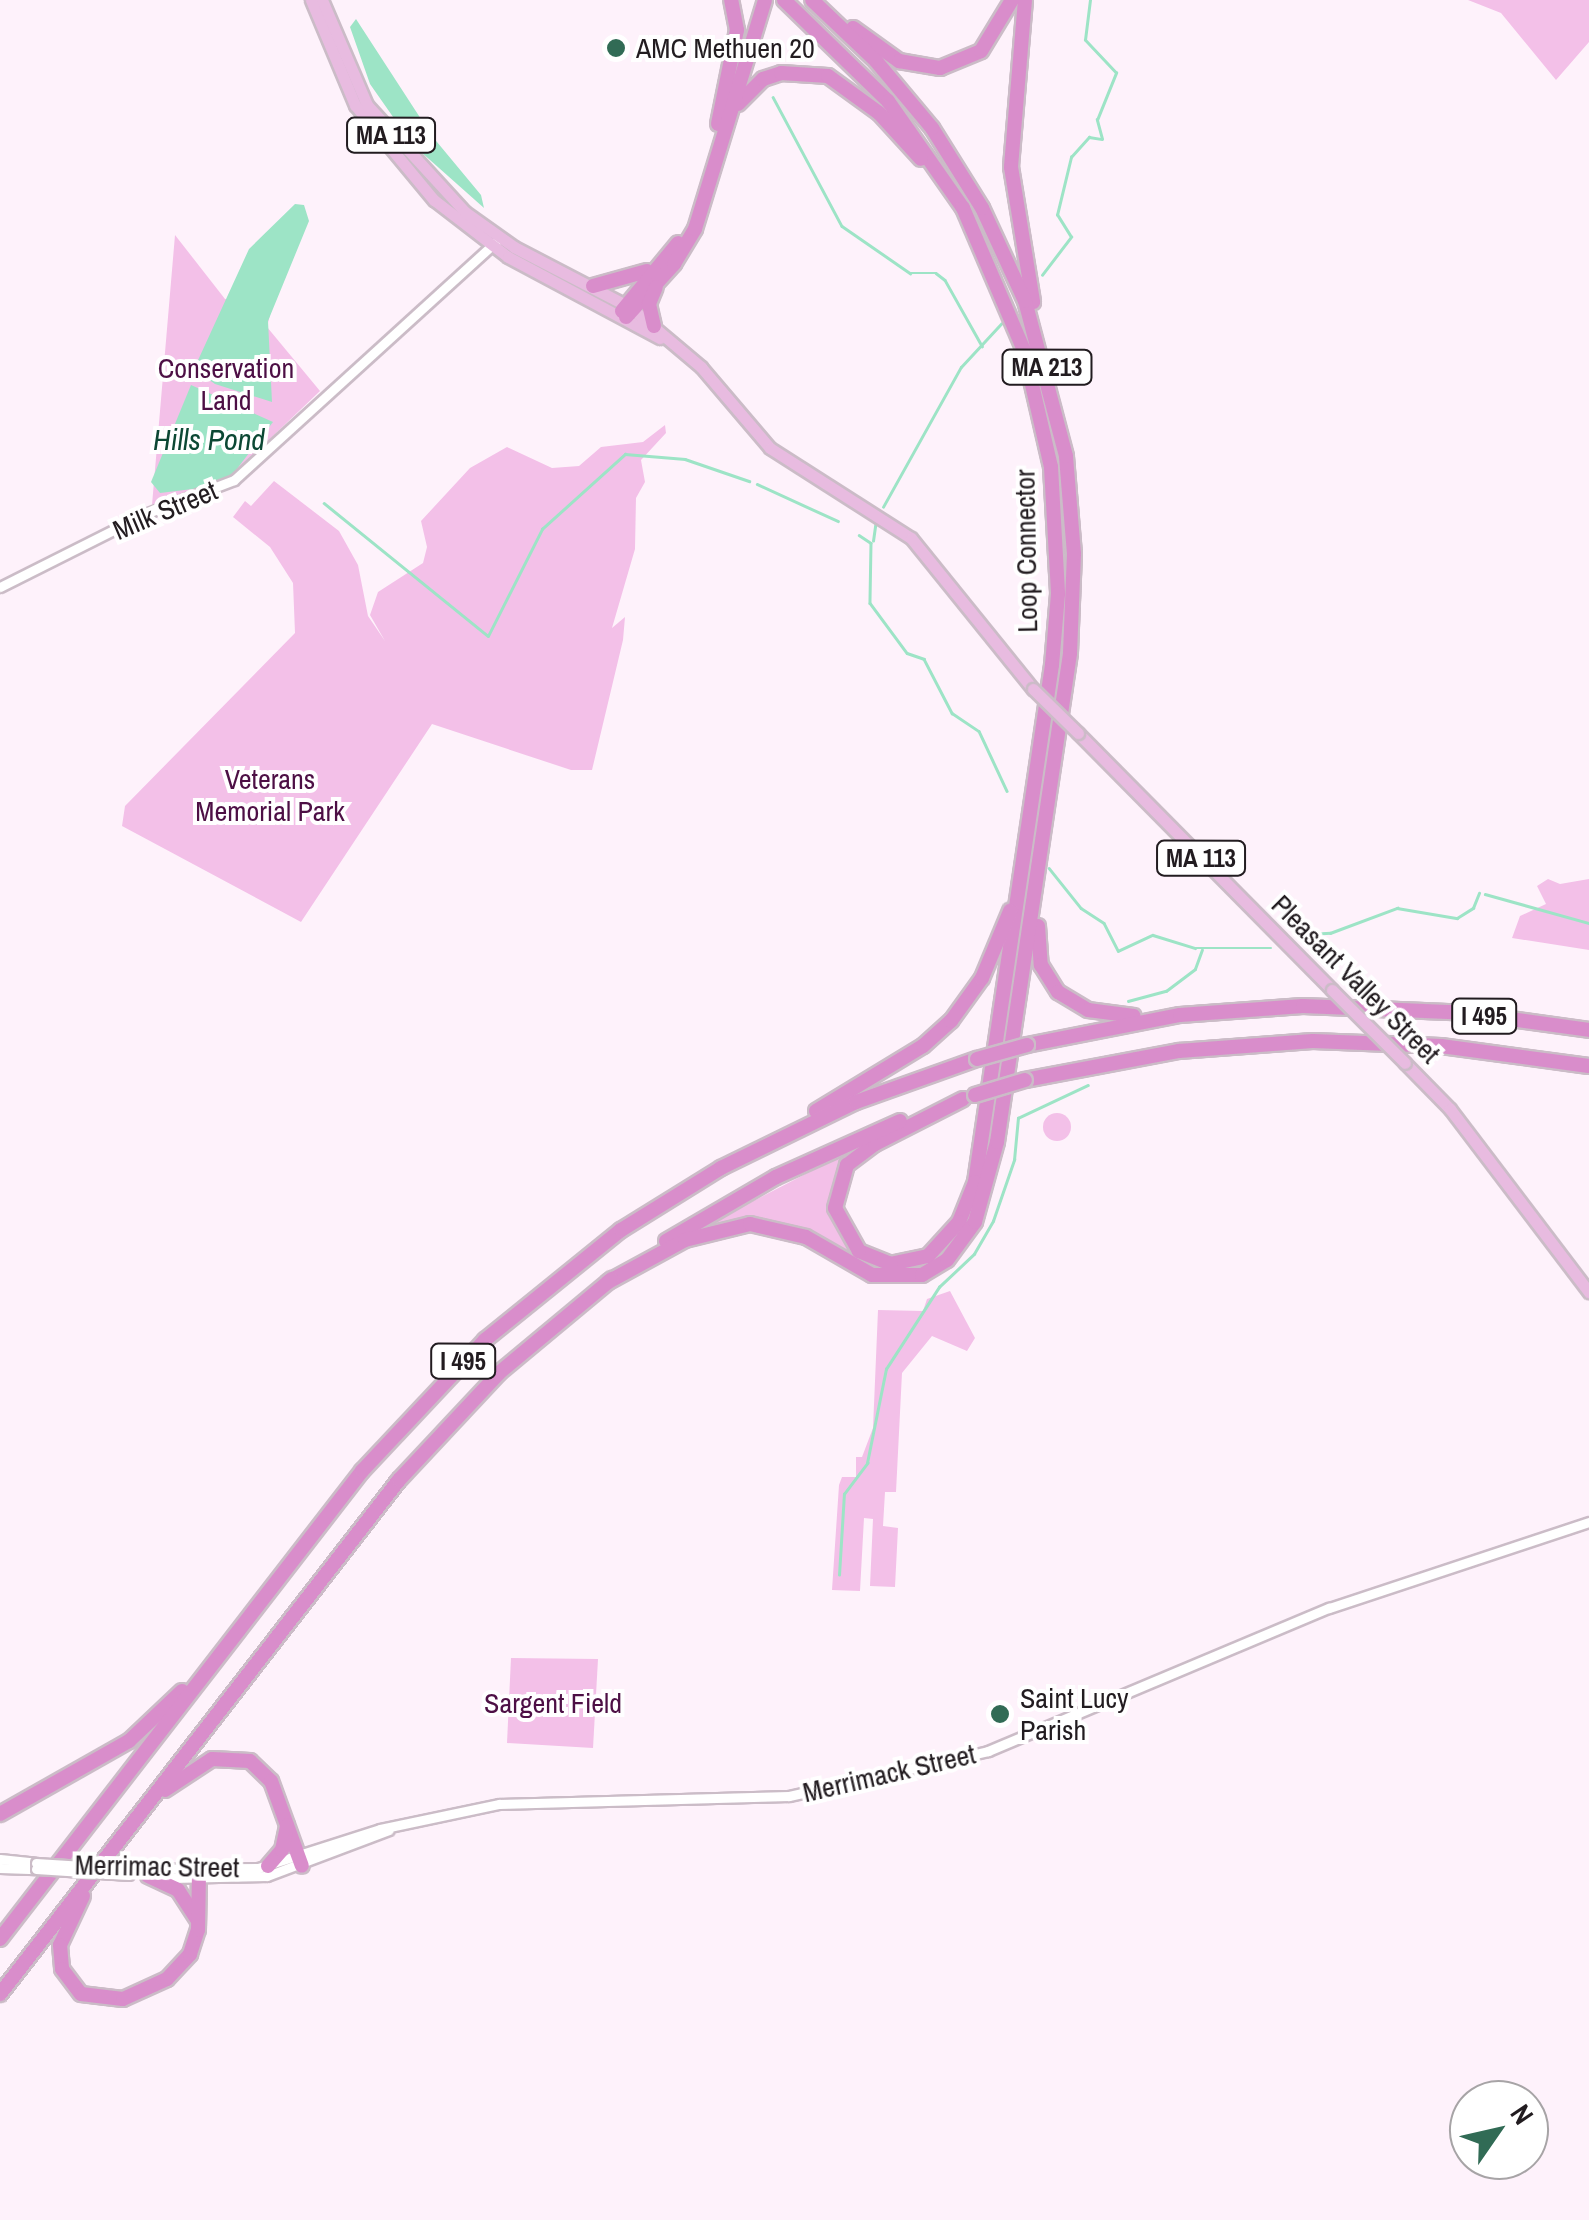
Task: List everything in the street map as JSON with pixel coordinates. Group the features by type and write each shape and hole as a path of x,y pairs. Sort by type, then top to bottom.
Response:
{"highway":[{"path":"724,121 737,30 731,0"},
{"path":"654,326 649,304 658,282 694,229 757,0"},
{"path":"626,311 686,230 765,0"},
{"name":"Loop Connector","path":"784,0 906,122 972,227 1024,350 1056,512 1052,665 1020,882"},
{"path":"813,0 899,61 934,68 981,50 1012,0"},
{"name":"Loop Connector","path":"813,0 876,61 962,174 1021,291 1048,371 1066,456 1074,554 1070,653 1048,806"},
{"path":"1025,0 1014,211 1048,371"},
{"path":"724,121 751,88 781,72 841,81 906,141 972,227"},
{"path":"593,286 634,278 664,260"},
{"path":"626,311 658,282"},
{"path":"1048,806 1037,932 1046,977 1068,1001 1098,1013 1180,1015"},
{"path":"608,1282 684,1240 737,1226 798,1234 879,1277 922,1275 955,1252 976,1222 992,1174 1048,806"},
{"path":"969,1097 875,1144 847,1166 837,1187 836,1218 859,1251 891,1264 914,1262 943,1243 965,1210 979,1165 1020,882"},
{"path":"769,1142 951,1021 989,965 1020,882"},
{"name":"I 495","path":"0,1939 362,1471 485,1340 622,1230 769,1142 856,1102 978,1059 1027,1045 1180,1015 1378,1007 1589,1030"},
{"name":"I 495","path":"0,1994 435,1438 514,1360 608,1282 790,1170 969,1097 1025,1080 1179,1051 1290,1042 1441,1046 1589,1066"},
{"path":"0,1814 129,1741 222,1652"},
{"path":"149,1803 199,1766 232,1757 267,1776 300,1861"},
{"path":"268,1866 282,1850 287,1826"},
{"path":"148,1876 186,1896 198,1922"},
{"path":"91,1877 59,1952 66,1976 82,1994 114,2000 157,1986 186,1960 198,1922 199,1877"}],"main road":[{"name":"Pleasant Valley Street","path":"311,0 366,120 434,200 494,239 654,326 682,350 769,447 886,519 930,555 1033,690 1450,1109 1589,1292"},
{"name":"Pleasant Valley Street","path":"322,0 355,85 375,116 464,212 494,239 593,286 682,350"},
{"name":"Milk Street","path":"0,587 146,514 234,480 494,239"},
{"name":"Merrimack Street","path":"389,1830 499,1804 778,1798 990,1750 1329,1608 1589,1522"},
{"name":"Merrimac Street","path":"130,1872 199,1877 300,1861 389,1830"},
{"name":"Merrimac Street","path":"0,1860 199,1877 300,1861"},
{"name":"Merrimac Street","path":"0,1868 36,1866"}],"green space":[{"path":"1468,0 1589,0 1589,42 1556,80 1501,13"},
{"name":"Conservation Land","path":"175,235 225,299 272,307 267,327 320,391 233,474 152,505"},
{"name":"Veterans Memorial Park","path":"665,425 666,433 641,460 645,482 636,498 635,549 612,628 625,617 623,640 592,770 571,770 432,724 301,922 122,826 125,806 295,633 293,583 270,547 233,517 245,501 251,506 274,481 339,531 358,565 368,616 385,641 370,615 378,592 423,563 427,547 421,521 470,468 507,447 552,468 579,466 601,447 643,442"},
{"path":"1548,879 1560,884 1589,879 1589,950 1512,938 1520,916 1546,904 1537,886"},
{"path":"1002,1096 971,1226 930,1268 876,1272 789,1227 697,1230 881,1135 836,1182 848,1243 908,1264 964,1220 992,1099"},
{"path":"1057,1113 1067,1117 1071,1127 1067,1137 1057,1141 1047,1137 1043,1127 1047,1117"},
{"path":"950,1291 975,1338 967,1351 932,1336 902,1373 896,1492 885,1492 883,1526 898,1528 895,1587 870,1586 873,1519 864,1518 860,1591 832,1590 839,1485 842,1477 856,1477 856,1457 862,1457 873,1428 878,1310 923,1311 927,1299"},
{"name":"Sargent Field","path":"511,1658 598,1659 593,1748 507,1743"}],"water":[{"path":"356,19 432,136 481,195 484,208 412,144 370,84 350,27"},
{"name":"Hills Pond","path":"295,204 304,205 309,221 268,321 272,402 215,384 194,369 249,249"},
{"name":"Hills Pond","path":"191,385 273,422 233,474 209,487 160,493 151,482"}],"waterway":[{"path":"1042,275 1071,237 1057,215 1071,157 1089,137 1102,139 1097,120 1116,73 1085,40 1090,0"},
{"path":"773,97 842,226 910,273 936,273 945,280 982,346"},
{"path":"883,507 961,367 1001,324"},
{"path":"324,503 488,636 542,529 625,454 685,459 749,481"},
{"path":"757,484 838,521"},
{"path":"873,541 876,520"},
{"path":"859,535 871,543 870,603 907,653 924,659 952,713 979,731 1007,791"},
{"path":"1049,868 1081,908 1104,923 1118,951 1153,935 1195,948 1271,948"},
{"path":"1308,934 1330,933 1397,908 1457,918 1473,908 1479,893"},
{"path":"1485,894 1589,923"},
{"path":"1128,1001 1166,991 1195,969 1202,950"},
{"path":"839,1575 844,1494 867,1463 886,1369 939,1287 974,1254 993,1221 1014,1160 1018,1118 1088,1085"}],"place":[{"name":"AMC Methuen 20","path":"616,48"},
{"name":"Saint Lucy Parish","path":"1000,1714"}]}
